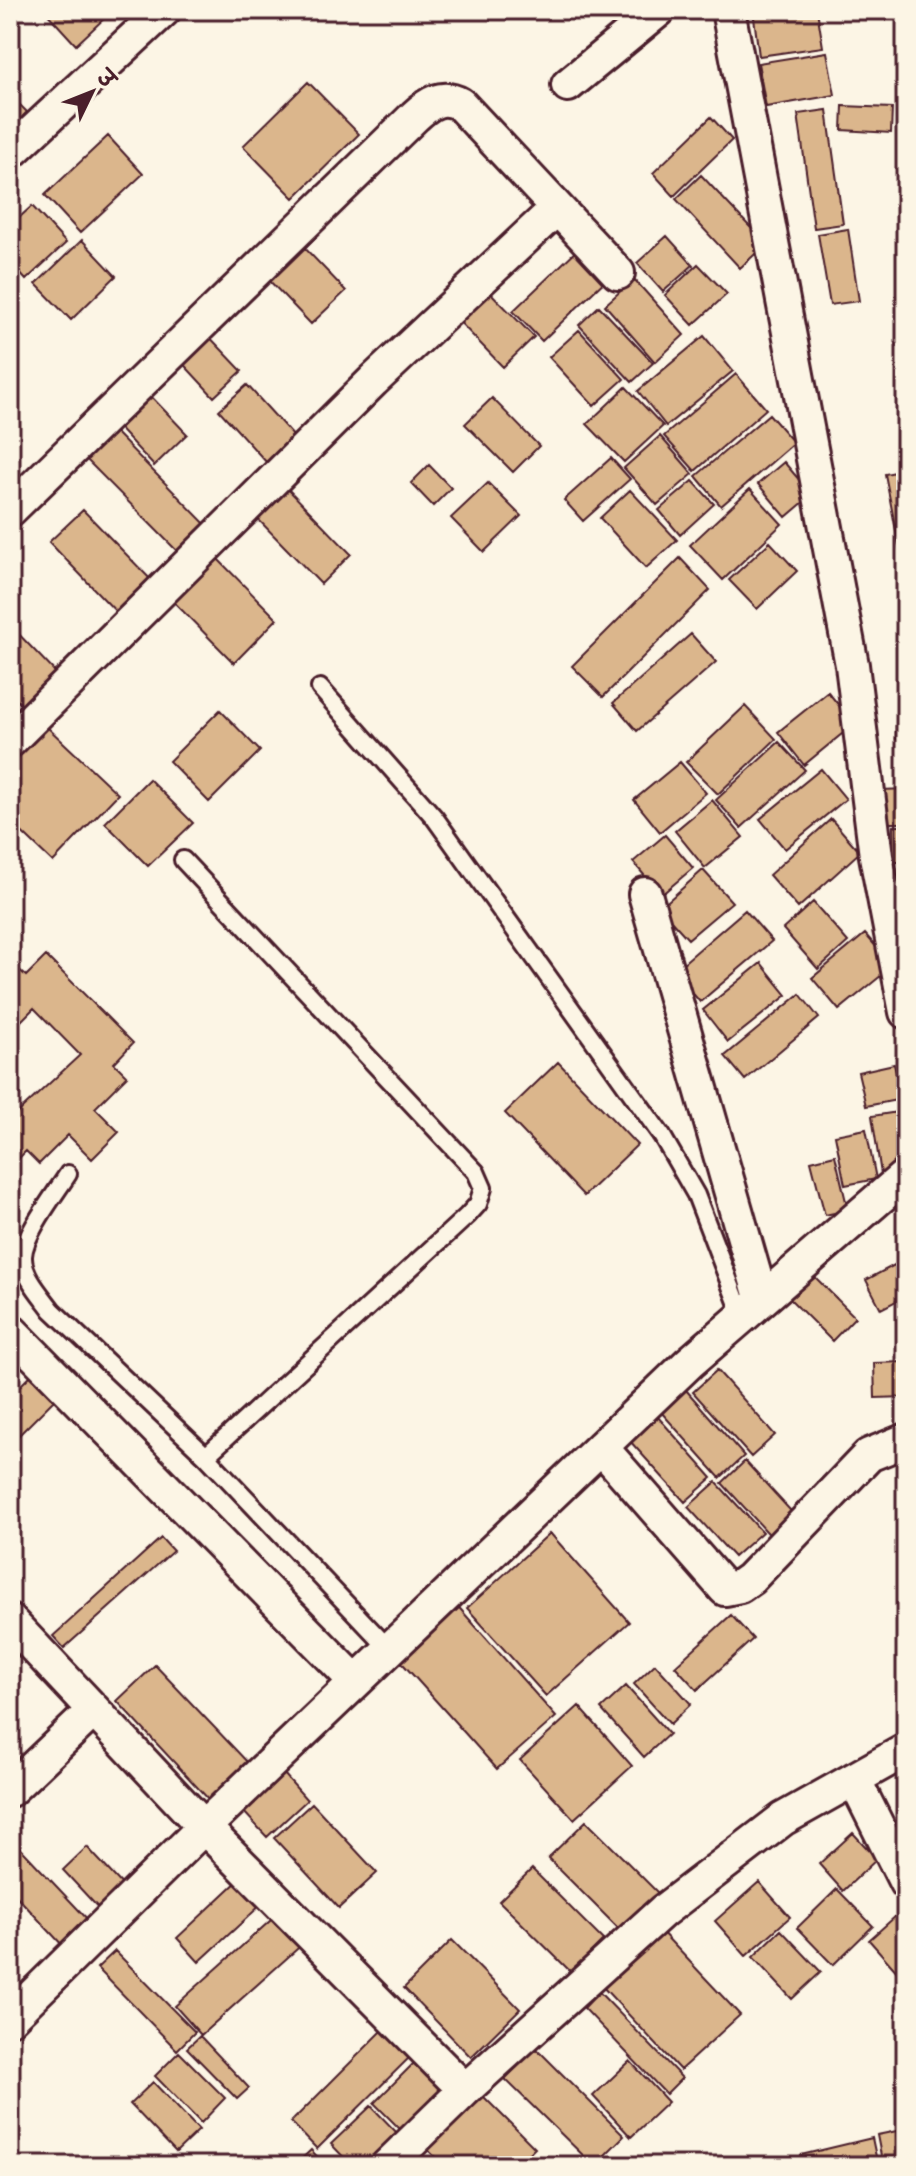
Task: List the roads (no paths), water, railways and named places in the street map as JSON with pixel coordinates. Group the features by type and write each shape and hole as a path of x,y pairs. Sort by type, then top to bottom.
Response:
{"street":[{"path":"10,153 164,10"},
{"path":"568,85 659,10"},
{"path":"728,10 852,665 876,856 906,1012"},
{"path":"15,496 415,116 436,101 450,99 460,104 618,273"},
{"path":"10,741 373,381 556,209"},
{"path":"645,894 751,1306"},
{"path":"10,2018 355,1681 601,1447 751,1306 906,1175"},
{"path":"10,1330 355,1681"},
{"path":"601,1447 725,1589 731,1589 750,1579 869,1455 882,1446 906,1440"},
{"path":"10,1621 204,1827 465,2090"},
{"path":"10,1790 94,1710"},
{"path":"387,2166 465,2090 663,1911 783,1819 906,1750"},
{"path":"854,1779 906,1883"}],"lane":[{"path":"320,688 434,817 662,1136 696,1195 751,1306"},
{"path":"183,860 476,1172 483,1188 478,1204 467,1216 206,1456"},
{"path":"68,1174 27,1240 23,1256 26,1270 52,1310 206,1456 390,1650"}]}
